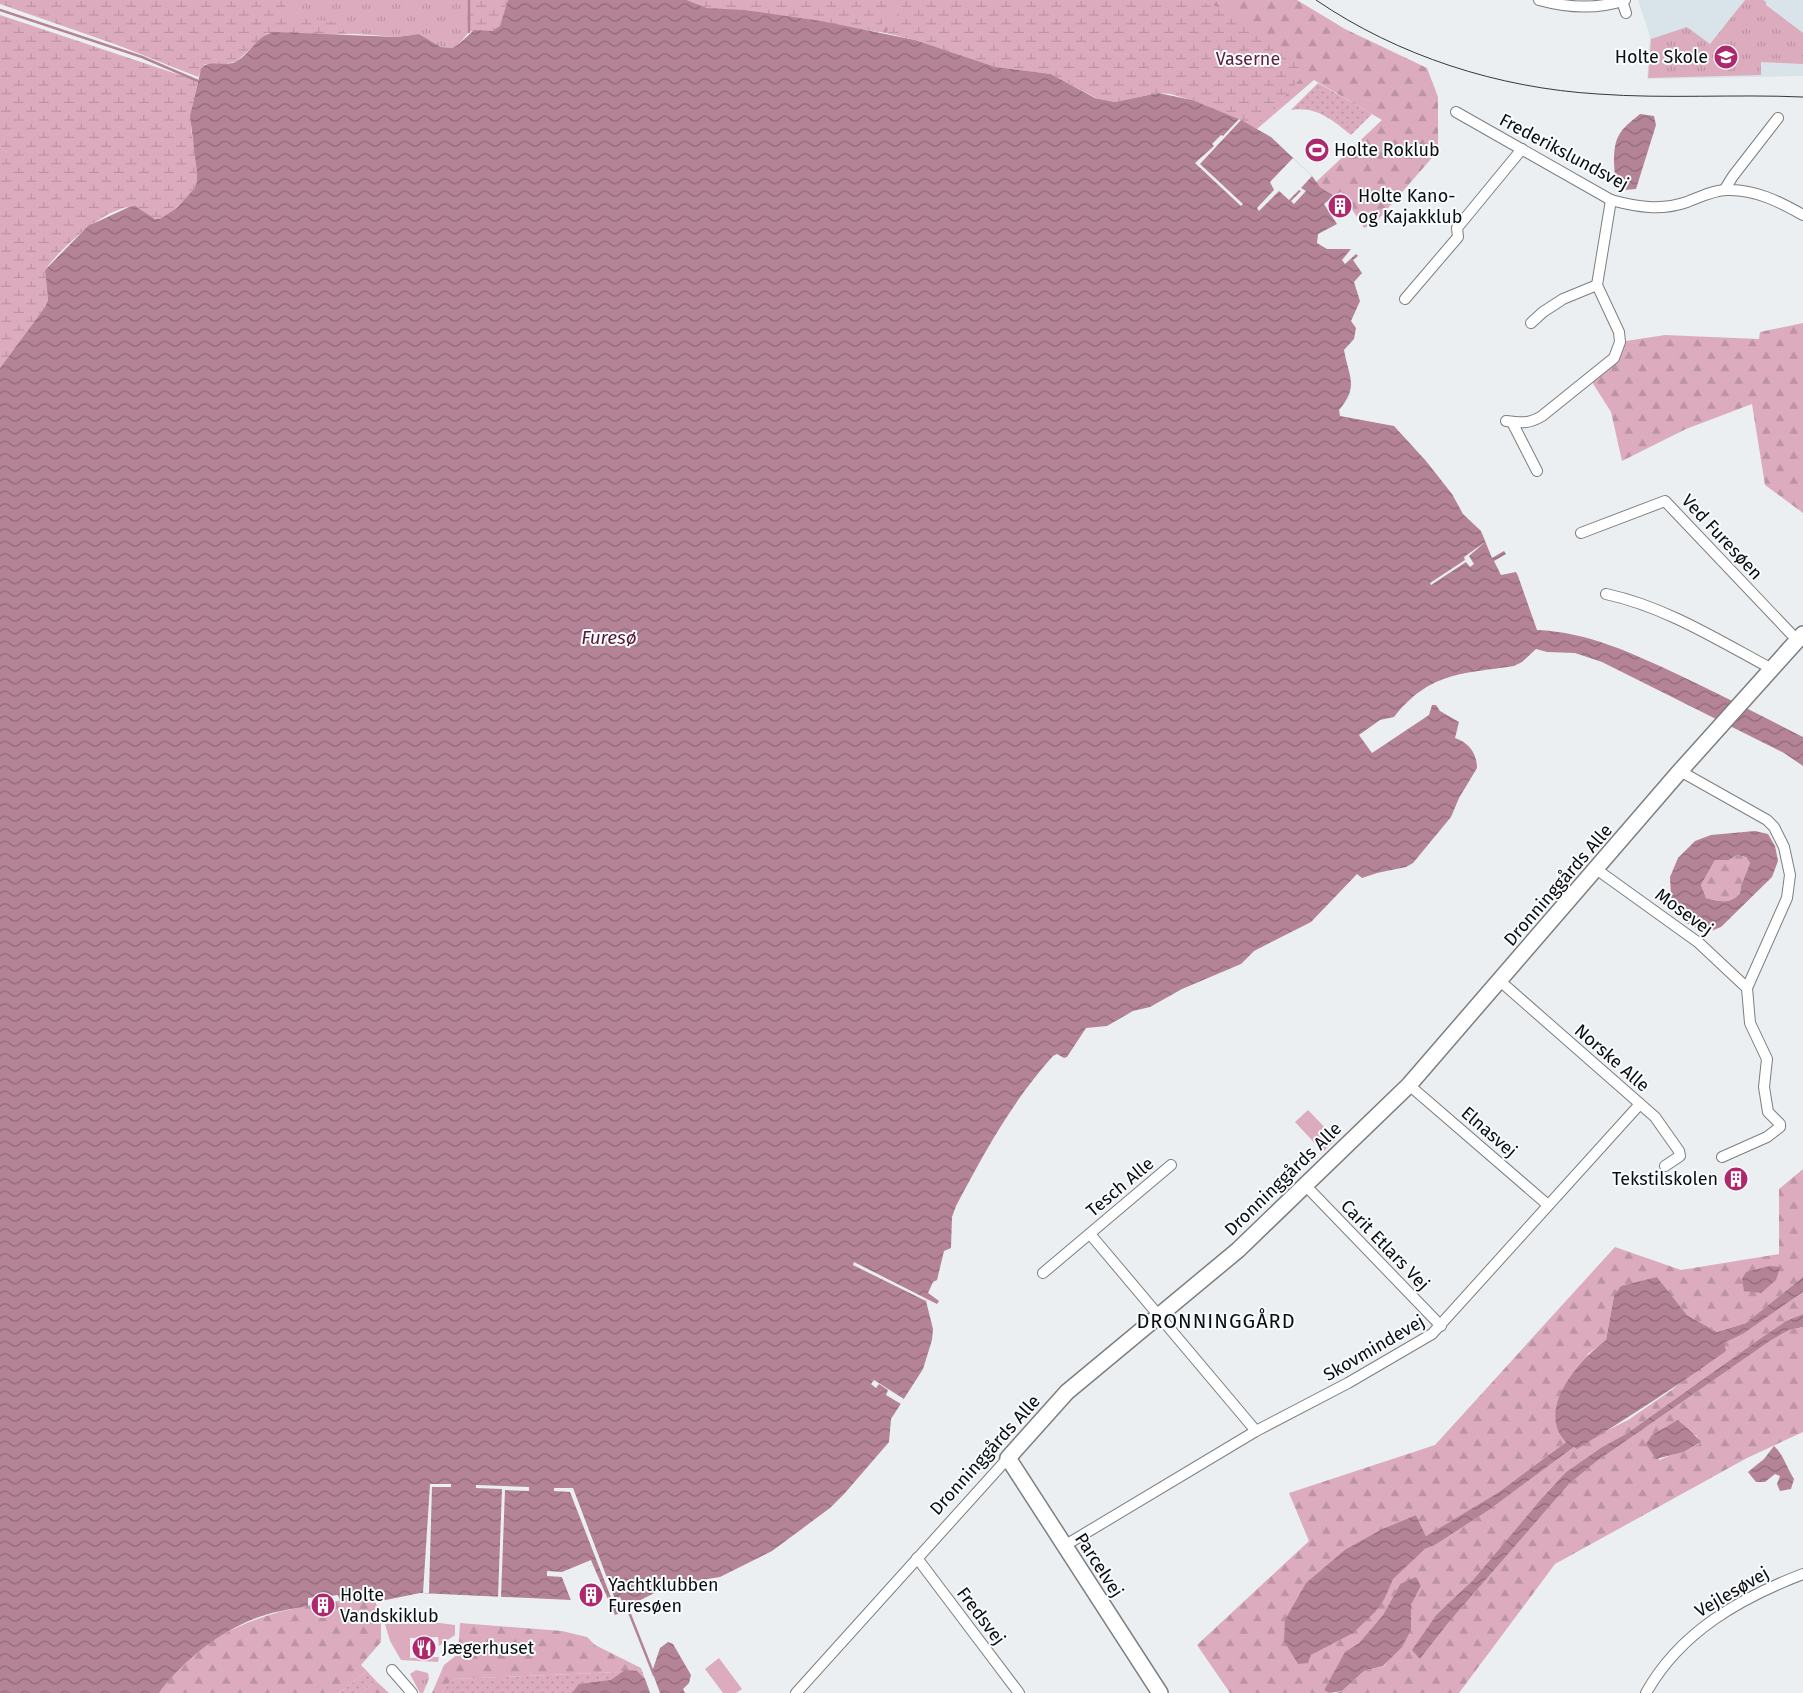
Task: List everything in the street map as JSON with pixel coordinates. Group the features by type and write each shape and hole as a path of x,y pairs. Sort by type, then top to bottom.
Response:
{"street":[{"path":"1538,0 1576,7 1610,5 1624,0 1626,13"},
{"name":"Frederikslundsvej","path":"1456,112 1611,200 1639,207 1665,207 1725,190 1742,190 1758,194 1803,215"},
{"path":"1725,190 1733,176 1778,118"},
{"path":"1405,299 1458,236 1457,228 1522,149"},
{"path":"1537,471 1509,422 1532,422 1542,416 1614,358 1620,342 1619,332 1597,285 1611,200"},
{"path":"1531,323 1543,312 1563,299 1597,285"},
{"name":"Ved Furesøen","path":"1581,533 1665,501 1800,637"},
{"path":"1606,594 1636,600 1663,611 1772,669"},
{"name":"Dronninggårds Alle","path":"796,1693 1067,1392 1238,1250 1409,1085 1680,771 1721,728 1800,637"},
{"path":"1680,771 1767,820 1780,837 1790,876 1787,898 1747,988 1750,1022 1767,1059 1764,1087 1768,1112 1780,1124 1779,1130 1722,1157"},
{"name":"Mosevej","path":"1596,869 1699,943 1747,988"},
{"name":"Norske Alle","path":"1500,981 1655,1117 1679,1151 1680,1156 1665,1166"},
{"name":"Elnasvej","path":"1409,1085 1548,1205"},
{"name":"Skovmindevej","path":"1064,1546 1256,1432 1348,1383 1432,1334 1640,1104"},
{"name":"Tesch Alle","path":"1043,1273 1171,1165"},
{"name":"Carit Etlars Vej","path":"1305,1185 1441,1326"},
{"name":"Tesch Alle","path":"1090,1234 1256,1432"},
{"name":"Parcelvej","path":"1008,1458 1160,1693"},
{"name":"Fredsvej","path":"917,1558 1019,1693"},
{"name":"Vejlesøvej","path":"1646,1693 1669,1659 1702,1627 1739,1604 1803,1574"},
{"path":"392,1670 412,1693"}],"shaded area":[{"name":"Holte Skole","path":"1638,0 1803,0 1803,76 1647,79 1650,36"}],"green space":[{"path":"0,0 508,0 501,26 492,31 301,35 268,33 237,61 226,64 205,64 198,77 120,46 0,4"},
{"path":"284,0 467,0 469,32 459,44 452,48 441,47 419,34 397,37 345,33 340,23 288,16"},
{"name":"Vaserne","path":"687,0 1297,0 1345,29 1427,68 1438,97 1438,151 1375,223 1364,228 1341,192 1334,196 1316,182 1382,120 1314,80 1257,129 1192,100 1171,94 886,33"},
{"path":"687,0 894,0 878,32 786,16 707,8"},
{"path":"906,0 1193,0 1222,8 1296,56 1301,78 1280,102 1253,127 1192,100 1171,94 1158,93 1115,102 1096,98 1051,74 996,67 915,40 886,33"},
{"name":"Holte Skole","path":"1745,0 1763,0 1766,2 1766,5 1803,33 1803,64 1761,62 1761,75 1648,78 1651,39 1687,27 1710,44"},
{"path":"0,15 198,81 191,120 198,176 195,188 186,200 167,216 156,219 140,209 129,207 106,215 71,241 45,270 48,300 45,307 0,368"},
{"path":"1318,83 1372,114 1351,135 1324,115 1309,110 1291,110"},
{"path":"1803,323 1803,513 1765,485 1752,404 1686,429 1622,461 1611,412 1592,382 1617,359 1626,341 1665,335 1759,339 1760,332"},
{"path":"1737,855 1746,857 1750,863 1741,886 1740,894 1728,901 1706,898 1701,885 1715,860 1729,860"},
{"path":"1308,1110 1336,1139 1323,1152 1295,1122"},
{"path":"1803,1169 1803,1277 1746,1323 1717,1332 1687,1315 1657,1277 1614,1296 1606,1340 1588,1354 1567,1441 1499,1492 1426,1536 1416,1515 1382,1529 1346,1549 1308,1663 1311,1655 1331,1643 1385,1598 1392,1579 1425,1549 1435,1545 1489,1510 1574,1447 1628,1420 1673,1389 1724,1343 1743,1334 1803,1292 1803,1314 1786,1321 1626,1434 1602,1447 1566,1472 1473,1580 1437,1614 1420,1659 1449,1622 1569,1484 1597,1461 1770,1341 1789,1330 1803,1327 1803,1432 1747,1458 1555,1564 1459,1693 1335,1693 1342,1691 1364,1671 1384,1666 1411,1630 1411,1605 1421,1586 1400,1584 1383,1615 1359,1643 1345,1653 1324,1690 1330,1693 1230,1693 1197,1645 1309,1541 1289,1493 1435,1445 1615,1247 1681,1270 1779,1254 1779,1189","holes":["1681,1422 1688,1432 1697,1436 1699,1444 1659,1460 1652,1435"]},
{"path":"359,1598 375,1601 381,1616 381,1642 361,1665 367,1671 339,1693 159,1693 179,1669 200,1650 223,1634 274,1614 301,1607"},
{"path":"424,1621 455,1625 455,1635 439,1646 438,1637 410,1638 410,1658 439,1657 438,1662 401,1660 390,1641 385,1624"},
{"path":"460,1623 562,1631 587,1637 595,1645 641,1668 642,1671 455,1679 445,1686 443,1693 432,1693 444,1665 458,1654"},
{"path":"719,1658 742,1689 736,1693 723,1693 705,1669"},
{"path":"416,1670 428,1673 429,1679 423,1693 420,1693 410,1674"},
{"path":"367,1671 376,1681 361,1693 339,1693"},
{"path":"642,1671 650,1693 443,1693 445,1686 455,1679"},
{"path":"376,1681 389,1693 361,1693"}],"water":[{"name":"Furesø","path":"508,0 687,0 707,8 744,10 821,21 915,40 996,67 1051,74 1095,98 1115,102 1158,93 1192,100 1241,120 1271,137 1312,176 1320,187 1334,196 1324,204 1337,224 1318,234 1317,243 1327,249 1351,249 1342,260 1345,264 1356,254 1358,256 1353,260 1362,273 1354,282 1360,301 1351,321 1356,328 1354,339 1344,350 1351,388 1339,410 1340,416 1394,426 1426,461 1452,494 1463,514 1481,531 1492,558 1504,551 1506,554 1494,561 1501,575 1516,572 1537,630 1574,635 1628,652 1788,729 1803,737 1803,766 1784,753 1602,662 1575,653 1547,652 1536,649 1522,662 1514,666 1462,674 1434,683 1420,691 1407,702 1394,717 1380,720 1359,735 1372,753 1429,715 1432,705 1436,705 1440,711 1459,722 1455,738 1464,742 1471,749 1477,763 1477,768 1459,798 1451,817 1413,863 1406,867 1362,878 1357,874 1311,922 1254,951 1241,964 1182,989 1150,1007 1133,1011 1107,1026 1086,1028 1067,1057 1064,1058 1057,1054 1053,1056 1012,1109 988,1147 956,1206 952,1217 951,1248 944,1251 937,1280 933,1282 928,1293 939,1301 937,1304 927,1299 926,1301 933,1329 932,1340 923,1369 891,1419 889,1442 830,1508 772,1551 720,1577 670,1585 625,1608 620,1597 613,1600 618,1614 615,1615 593,1565 562,1577 571,1600 420,1593 381,1601 359,1598 340,1601 338,1595 308,1598 308,1606 275,1612 256,1618 215,1639 190,1659 159,1693 0,1693 0,368 45,307 48,300 45,270 88,226 135,206 155,219 160,219 177,208 194,189 197,182 197,172 190,116 201,69 205,65 233,63 242,58 264,36 275,32 397,37 419,34 441,47 452,48 474,30 492,31 500,26"},
{"path":"1640,114 1654,116 1656,125 1636,189 1624,190 1615,174 1615,146 1623,129"},
{"path":"1755,831 1768,834 1775,846 1778,861 1772,877 1721,927 1706,933 1683,921 1671,897 1670,877 1678,858 1695,841 1711,835","holes":["1737,855 1746,857 1750,863 1741,886 1740,894 1728,901 1706,898 1701,885 1715,860 1729,860"]},
{"path":"1770,1266 1780,1267 1776,1280 1761,1293 1744,1291 1742,1279 1746,1272"},
{"path":"1657,1277 1687,1315 1717,1332 1746,1323 1803,1277 1803,1292 1743,1334 1724,1343 1726,1351 1689,1377 1577,1449 1574,1447 1489,1510 1435,1545 1425,1549 1393,1579 1385,1598 1375,1612 1353,1633 1311,1655 1308,1663 1298,1664 1284,1641 1285,1620 1306,1583 1346,1549 1382,1529 1416,1515 1426,1536 1499,1492 1566,1442 1558,1429 1555,1415 1564,1386 1584,1360 1606,1340 1614,1296 1621,1286"},
{"path":"1803,1314 1803,1327 1789,1330 1770,1341 1597,1461 1569,1484 1449,1622 1420,1659 1412,1650 1437,1614 1473,1580 1566,1472 1602,1447 1626,1434 1786,1321"},
{"path":"1678,1420 1701,1442 1683,1452 1656,1459 1646,1444 1652,1435"},
{"path":"1774,1446 1794,1479 1791,1489 1780,1491 1777,1484 1780,1476 1775,1474 1765,1482 1756,1482 1748,1472 1764,1459"},
{"path":"1416,1577 1421,1586 1411,1605 1411,1630 1402,1647 1383,1666 1364,1671 1342,1691 1330,1693 1324,1690 1345,1652 1359,1643 1383,1615 1400,1584"},
{"path":"668,1642 673,1644 691,1675 689,1683 683,1689 685,1693 660,1693 653,1674 660,1648"},
{"path":"625,1670 637,1671 645,1679 650,1693 572,1693 579,1684 611,1680"}],"pier":[{"path":"1239,119 1241,120 1200,164 1243,204 1241,206 1195,163"},
{"path":"1293,158 1312,176 1301,188 1306,191 1294,204 1291,201 1301,191 1299,190 1289,200 1279,191 1259,211 1257,208 1274,190 1270,182"},
{"path":"1485,542 1469,556 1474,564 1470,567 1466,562 1431,585 1430,583 1465,560 1464,557"},
{"path":"854,1262 927,1299 926,1301 853,1265"},
{"path":"874,1380 904,1399 901,1404 886,1395 888,1390 879,1384 876,1388 871,1384"},
{"path":"430,1484 451,1484 451,1487 432,1487 429,1593 423,1593"},
{"path":"476,1485 529,1487 529,1491 505,1490 501,1597 498,1597 502,1489 476,1488"},
{"path":"554,1488 573,1488 615,1599 612,1600 570,1492 554,1491"},
{"path":"591,1560 593,1565 588,1567 589,1569 565,1578 573,1600 571,1600 562,1577 547,1576 547,1571 562,1572"}],"waterway":[{"path":"469,0 469,32"},
{"path":"0,10 142,57 198,81"},
{"path":"627,1607 654,1675"}],"tram line":[{"path":"1316,0 1348,20 1415,53 1450,66 1523,85 1598,94 1803,97"}],"place":[{"name":"Holte Skole","path":"1726,57"},
{"name":"Holte Roklub","path":"1317,150"},
{"name":"Holte Kano- og Kajakklub","path":"1340,206"},
{"name":"Tekstilskolen","path":"1736,1179"},
{"name":"Yachtklubben Furesøen","path":"591,1595"},
{"name":"Holte Vandskiklub","path":"323,1605"},
{"name":"Jægerhuset","path":"424,1648"}],"district":[{"name":"DRONNINGGÅRD","path":"1216,1321"}]}
